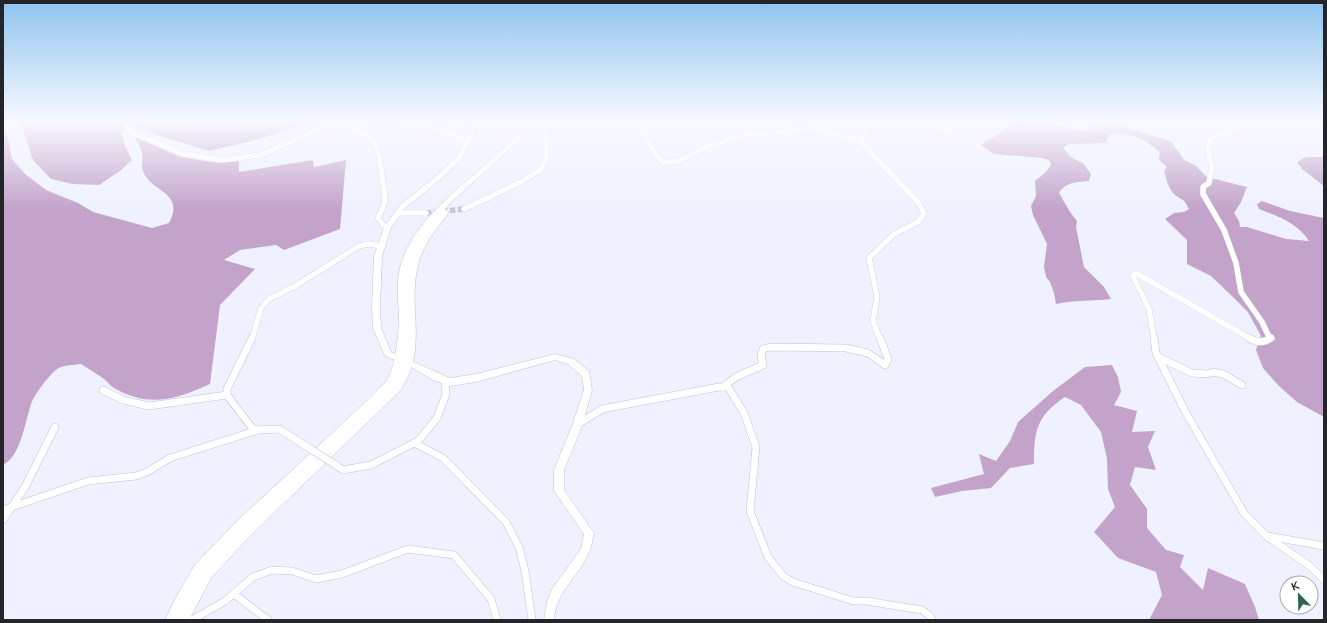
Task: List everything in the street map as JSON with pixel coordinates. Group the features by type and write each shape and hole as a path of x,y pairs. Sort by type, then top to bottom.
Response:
{"main road":[{"path":"182,620 207,574 246,532 382,403 399,383 403,360 403,272 409,253 432,218 445,203 506,150"},
{"path":"171,620 198,570 239,527 375,399 391,381 403,360 412,336 411,277 417,254 438,219 451,205 514,150"}],"street":[{"path":"174,150 183,154 222,160 261,154 270,150"},
{"path":"378,150 385,201 378,218 383,225 388,227"},
{"path":"463,150 460,156 438,178 402,207 388,227 378,256 376,306 377,328 388,354 436,377 450,382 476,378 555,357 572,361 586,374 588,390 578,424 559,470 559,490 589,533 584,553 561,584 549,612 549,620"},
{"path":"464,209 533,176 544,166 548,150"},
{"path":"655,150 658,158 664,163 678,161 701,150"},
{"path":"578,424 602,410 723,387 736,377 763,365 761,355 763,349 770,347 836,348 858,350 875,356 879,363 885,365 888,359 873,321 877,310 878,297 869,258 894,234 918,222 924,214 919,203 869,150"},
{"path":"1208,150 1207,155 1212,168 1209,183 1203,187 1202,194 1224,230 1236,264 1241,292 1262,322 1271,339 1263,342 1256,342 1143,276 1136,273 1133,276 1149,309 1156,353 1186,413 1244,512 1266,536 1310,566 1324,580"},
{"path":"398,213 426,213"},
{"path":"258,430 252,428 227,395 227,389 251,342 260,308 269,299 295,286 359,246 368,244 382,246"},
{"path":"1158,357 1192,373 1207,374 1214,372 1223,374 1242,385"},
{"path":"3,510 88,481 136,476 147,472 170,458 258,430 279,429 343,470 371,466 418,441 436,418 446,394 445,380"},
{"path":"723,387 728,388 733,393 744,413 756,447 750,511 768,557 783,576 793,582 853,601 866,601 922,610 930,616 932,620"},
{"path":"103,390 123,400 149,406 227,395"},
{"path":"3,520 14,507 29,483 55,427"},
{"path":"414,443 443,458 506,522 519,547 525,571 532,620"},
{"path":"1266,536 1324,546"},
{"path":"192,620 225,601 253,577 272,570 292,571 316,579 342,574 408,549 454,555 491,599 497,620"},
{"path":"234,594 268,620"}],"shaded area":[{"path":"3,150 10,150 12,159 25,174 46,190 78,203 93,212 152,228 169,223 173,213 173,205 170,198 152,184 147,178 142,169 141,150 165,150 180,157 219,163 239,161 239,172 313,160 314,167 346,160 340,229 284,250 276,245 240,250 224,260 255,269 220,305 210,384 186,394 152,400 128,395 114,388 104,379 81,364 59,368 42,385 35,396 31,404 22,438 14,454 9,461 3,465"},
{"path":"30,150 127,150 132,160 120,171 99,185 73,184 51,179 33,160"},
{"path":"988,150 1065,150 1072,158 1083,163 1091,174 1089,181 1076,182 1068,185 1059,193 1077,221 1076,227 1084,267 1104,287 1111,299 1056,304 1054,293 1050,282 1046,277 1044,267 1047,244 1033,215 1031,206 1036,196 1035,181 1046,172 1051,165 1049,160 1042,158 994,154"},
{"path":"1157,150 1177,150 1184,160 1195,165 1207,177 1247,187 1241,202 1234,213 1239,221 1240,227 1247,227 1286,239 1309,241 1299,229 1287,221 1259,209 1257,204 1262,201 1290,211 1324,218 1324,417 1297,402 1279,386 1263,368 1256,350 1261,336 1248,312 1211,276 1187,264 1187,240 1165,219 1174,213 1184,212 1189,209 1185,202 1173,193 1170,188 1164,171 1167,167 1159,160 1160,152"},
{"path":"1306,157 1324,157 1324,186 1302,169 1297,162"},
{"path":"1112,365 1118,377 1121,392 1114,405 1137,411 1132,432 1155,431 1148,447 1156,470 1135,467 1130,485 1147,509 1147,528 1166,550 1184,555 1180,567 1203,590 1208,568 1245,584 1259,620 1149,620 1162,595 1156,572 1118,558 1094,532 1115,507 1108,489 1107,459 1101,432 1081,405 1065,397 1055,404 1042,418 1036,434 1034,464 1010,468 991,488 962,491 935,497 931,488 984,474 979,454 996,461 1010,441 1018,422 1053,391 1085,367"}],"tunnel":[{"path":"426,213 464,209"}]}
